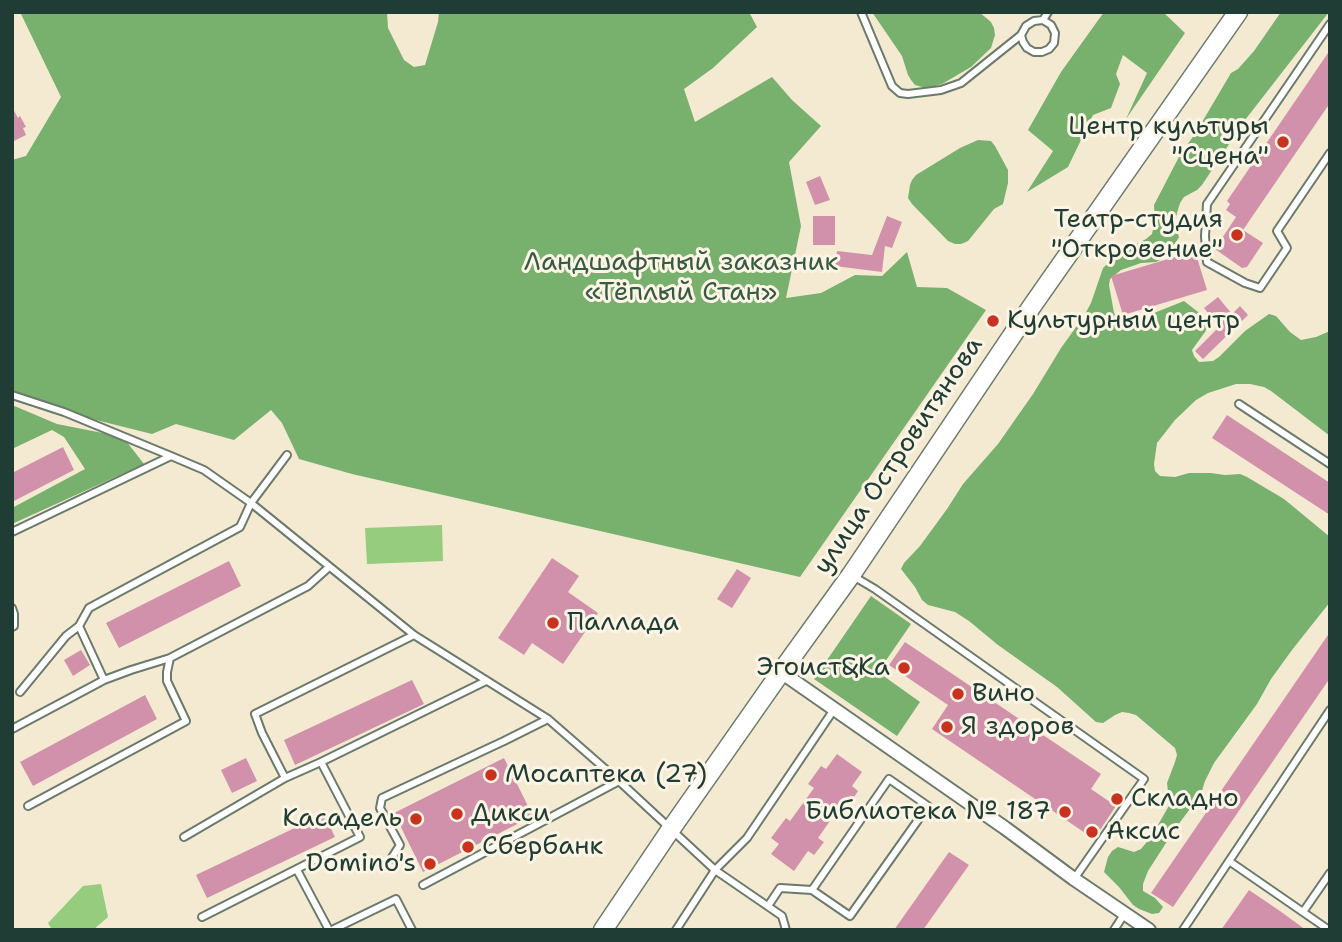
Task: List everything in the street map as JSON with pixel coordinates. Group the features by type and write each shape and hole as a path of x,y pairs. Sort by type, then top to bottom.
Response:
{"main road":[{"name":"улица Островитянова","path":"603,930 851,575 1032,306 1238,12"}],"street":[{"path":"781,672 1149,930"}],"lane":[{"path":"861,12 892,86 900,93 941,90 961,83 1021,35 1026,26 1034,20 1051,24 1055,33 1054,43 1042,52 1027,48 1021,35"},
{"path":"1043,20 1048,12"},
{"path":"1330,24 1207,204 1207,262 1245,283 1260,288 1287,248 1277,231 1330,153"},
{"path":"12,395 64,412 204,470 251,503 414,635 548,719 620,781 715,870 782,916 786,930"},
{"path":"1239,404 1330,464"},
{"path":"20,692 66,636 79,626 89,608 240,527 251,503 287,455"},
{"path":"12,532 171,456"},
{"path":"12,729 104,680 170,658 308,586 329,567"},
{"path":"851,575 875,589 1144,779 1074,879"},
{"path":"12,608 12,627"},
{"path":"79,626 104,680"},
{"path":"285,778 255,714 414,635"},
{"path":"28,806 186,721 167,681 170,658"},
{"path":"184,837 285,778 486,681"},
{"path":"676,930 715,870 747,838 835,708"},
{"path":"1183,930 1330,710"},
{"path":"391,859 400,845 380,808 382,798 548,719"},
{"path":"202,917 360,837 321,762"},
{"path":"768,906 780,888 812,890 850,916 928,806 889,779 812,890"},
{"path":"423,885 620,781"},
{"path":"1230,861 1329,930"},
{"path":"297,870 331,930 396,899 412,930"},
{"path":"1303,912 1330,873"},
{"path":"1114,930 1125,913"}],"green space":[{"name":"Ландшафтный заказник «Тёплый Стан»","path":"20,12 387,12 388,28 404,60 414,67 425,65 439,12 749,12 757,27 713,68 684,89 695,122 772,77 792,100 821,126 789,162 801,226 786,298 821,293 855,275 882,276 907,252 917,287 947,288 986,310 800,577 352,474 299,459 282,423 271,410 234,440 176,424 152,434 64,412 12,392 12,160 26,156 61,97"},
{"path":"872,12 979,12 991,22 995,35 991,48 971,67 942,84 922,87 911,80 902,56"},
{"path":"1104,12 1163,12 1185,33 1126,119 1147,73 1123,55 1116,74 1120,84 1111,108 1093,115 1068,167 1027,192 1053,151 1028,130 1061,72"},
{"path":"1281,12 1329,12 1245,120 1202,185 1184,197 1180,203 1174,223 1179,237 1168,256 1156,262 1141,263 1121,270 1110,279 1109,285 1114,313 1119,318 1149,315 1184,301 1207,319 1208,326 1192,350 1199,362 1213,361 1219,357 1245,331 1269,314 1276,316 1301,340 1330,331 1330,436 1264,387 1236,384 1196,400 1175,420 1157,443 1154,464 1155,471 1160,476 1175,477 1189,473 1240,474 1284,499 1330,537 1330,602 1271,679 1257,704 1214,763 1201,794 1148,871 1143,891 1163,907 1159,913 1152,914 1133,905 1104,872 1108,857 1118,847 1134,852 1141,849 1170,804 1172,797 1167,783 1177,755 1175,748 1136,715 1122,712 1103,723 1096,722 1057,687 969,621 955,612 928,605 901,569 963,484 998,444 1033,394 1084,316 1103,268 1119,253 1152,234 1154,205 1181,153 1231,73 1254,51"},
{"path":"978,140 991,141 995,146 1008,170 1008,183 1003,204 994,209 968,241 955,244 948,241 912,204 908,198 910,185 916,175"},
{"path":"12,405 57,424 123,437 144,464 12,524 12,508 85,469 64,437 52,430 12,449"},
{"path":"442,525 443,561 367,564 365,528"},
{"path":"871,596 911,624 878,672 920,702 897,736 814,679"},
{"path":"101,884 108,917 93,930 52,930 48,923 83,886"}],"building":[{"path":"1330,50 1330,103 1243,230 1263,243 1247,267 1242,268 1215,249 1236,217 1226,210 1230,204 1227,201"},
{"path":"12,107 26,127 23,128 26,135 12,142"},
{"path":"820,176 830,200 815,205 806,182"},
{"path":"813,216 835,216 835,245 813,245"},
{"path":"887,216 902,222 892,248 885,246 882,272 835,266 837,251 872,255"},
{"path":"1195,251 1207,290 1123,315 1111,276"},
{"path":"1218,297 1232,314 1240,306 1248,315 1203,359 1195,351 1219,327 1204,308"},
{"path":"1227,415 1330,483 1330,515 1212,438"},
{"path":"63,447 74,470 12,502 12,473"},
{"path":"552,558 579,576 568,592 598,613 563,664 532,643 524,655 498,638"},
{"path":"229,561 241,586 119,648 106,623"},
{"path":"737,569 751,578 732,608 717,599"},
{"path":"1330,632 1330,678 1173,907 1151,893"},
{"path":"905,642 1101,774 1091,789 1116,806 1094,839 932,729 948,705 889,665"},
{"path":"81,650 90,665 73,676 64,660"},
{"path":"412,680 424,704 295,765 284,740"},
{"path":"145,695 157,719 33,786 20,762"},
{"path":"837,754 862,772 852,786 858,791 849,805 844,801 818,838 824,842 814,855 808,851 794,871 771,854 779,844 771,838 786,818 790,821 814,788 808,784 821,766 826,769"},
{"path":"246,758 257,781 232,793 221,770"},
{"path":"504,758 533,816 423,872 394,813"},
{"path":"324,814 335,837 207,898 196,875"},
{"path":"949,852 969,865 923,930 894,930"},
{"path":"1249,890 1280,911 1306,930 1221,930"}],"place":[{"name":"Центр культуры \"Сцена\"","path":"1283,142"},
{"name":"Театр-студия \"Откровение\"","path":"1237,235"},
{"name":"Культурный центр","path":"993,321"},
{"name":"Паллада","path":"553,623"},
{"name":"Эгоист&Ка","path":"904,668"},
{"name":"Вино","path":"958,694"},
{"name":"Я здоров","path":"947,727"},
{"name":"Мосаптека (27)","path":"491,775"},
{"name":"Складно","path":"1117,799"},
{"name":"Библиотека № 187","path":"1065,812"},
{"name":"Дикси","path":"457,814"},
{"name":"Касадель","path":"416,819"},
{"name":"Аксис","path":"1092,832"},
{"name":"Сбербанк","path":"468,847"},
{"name":"Domino's","path":"430,864"}]}
